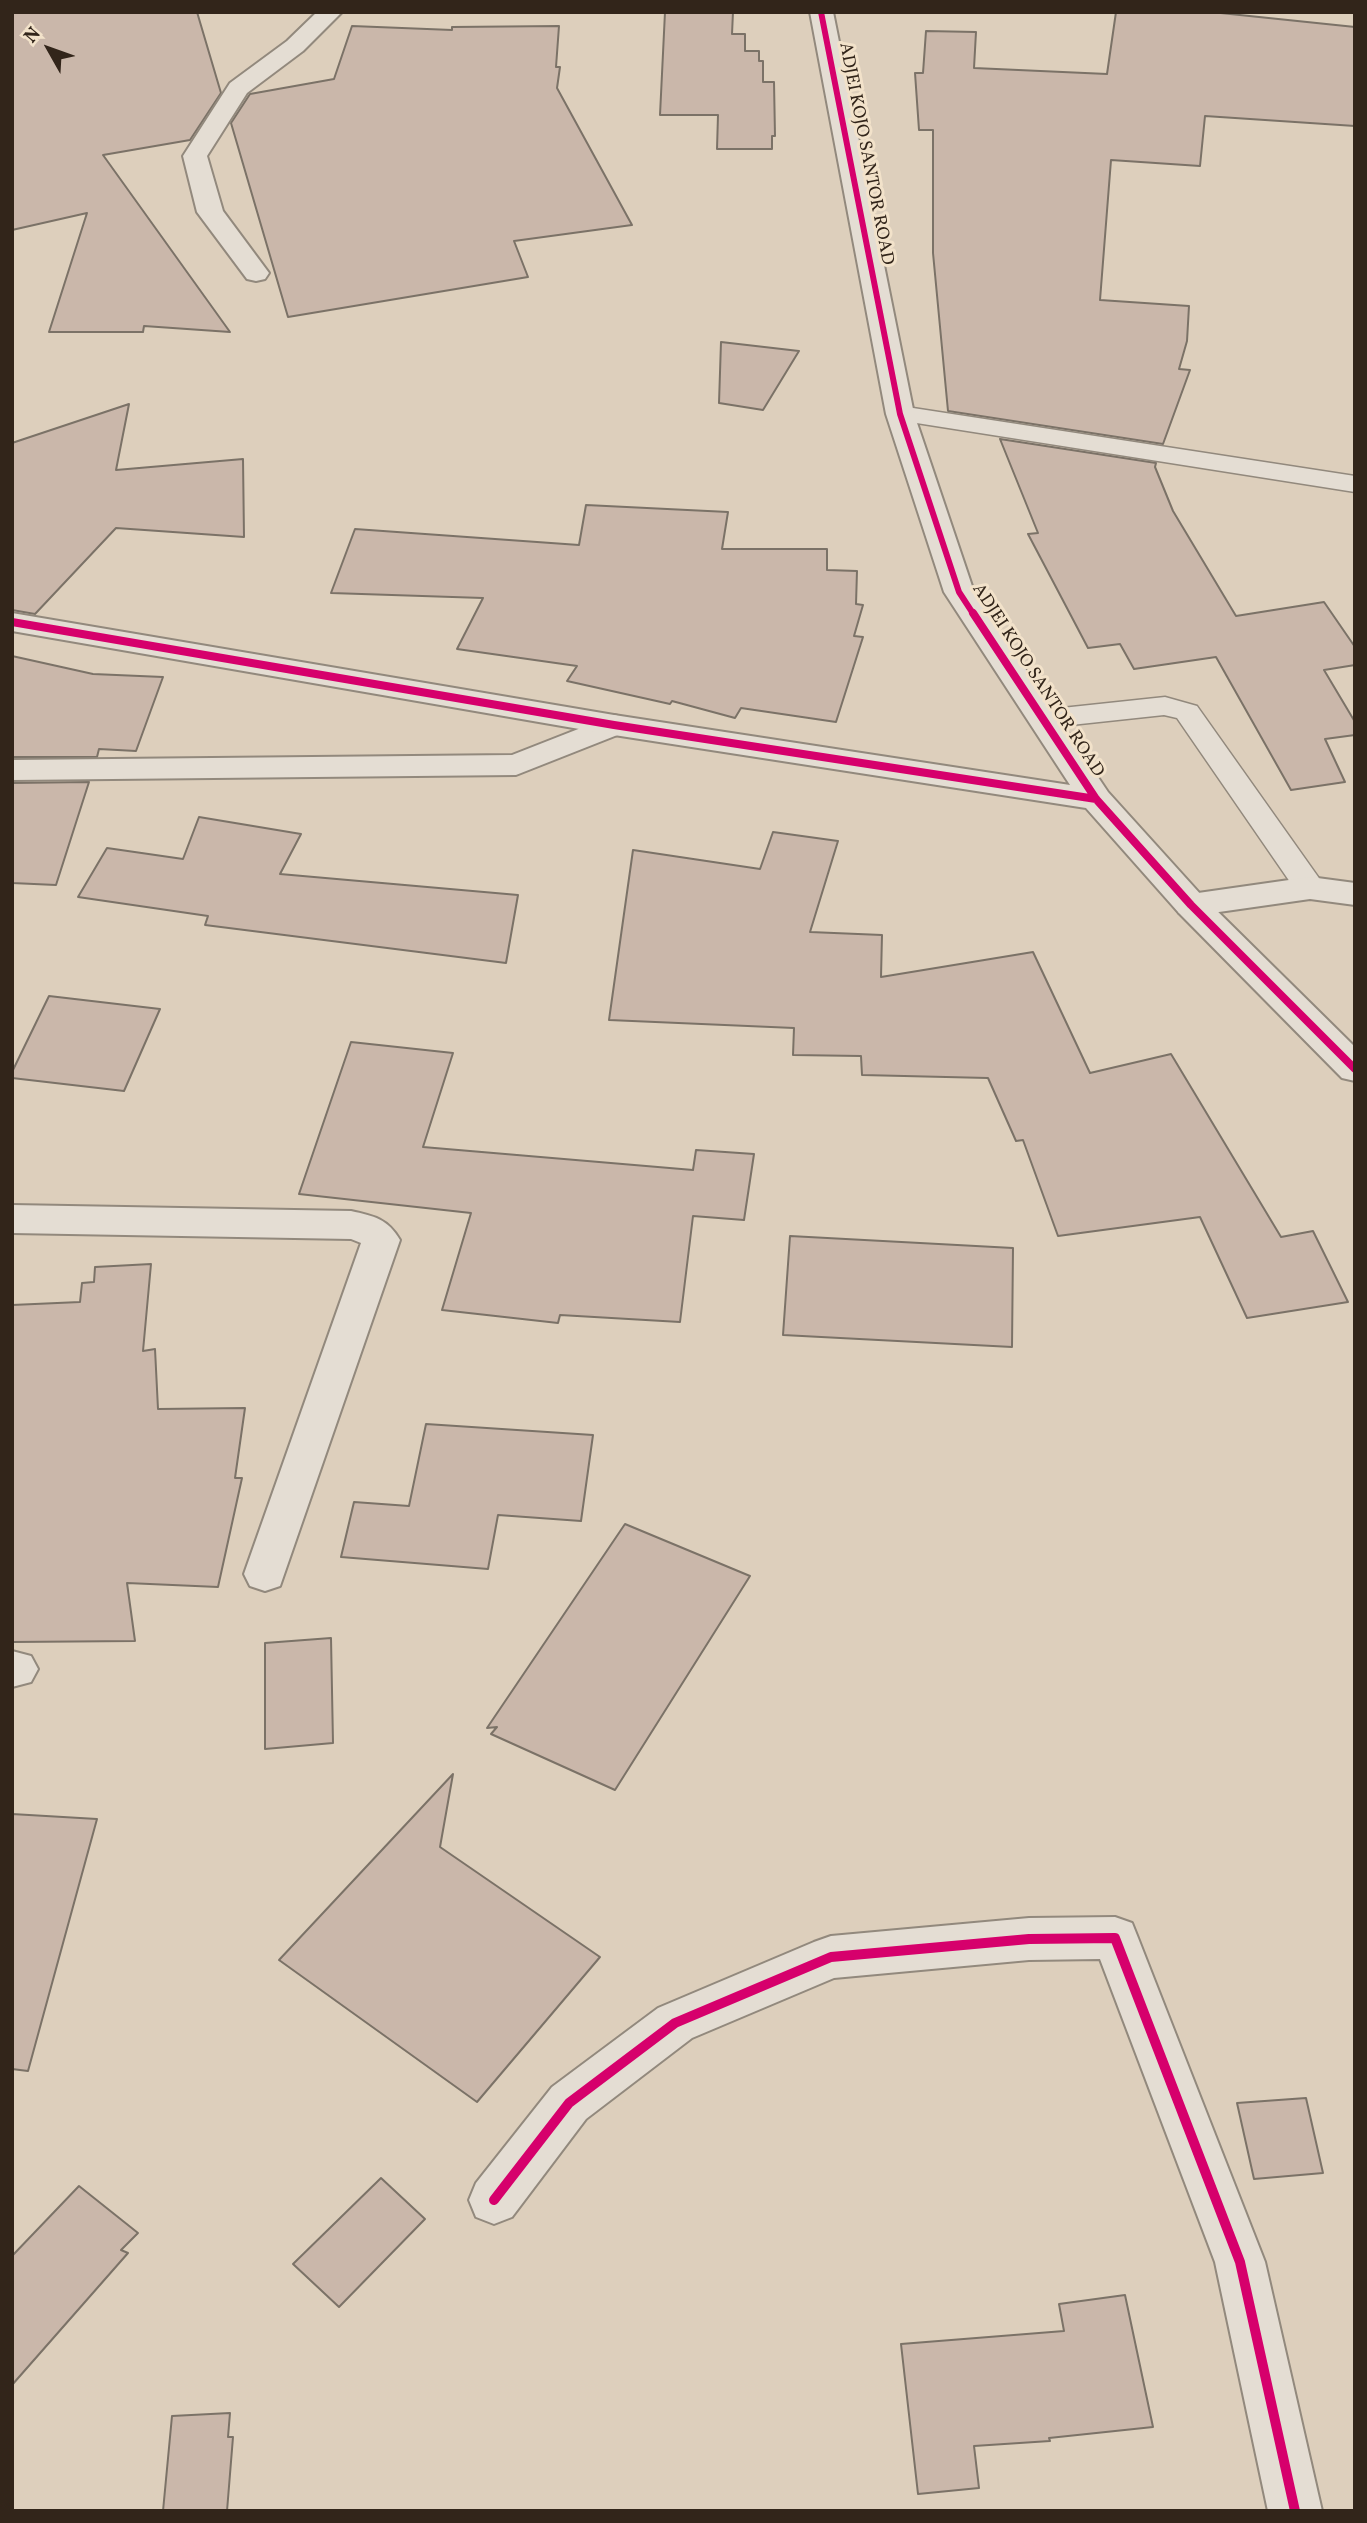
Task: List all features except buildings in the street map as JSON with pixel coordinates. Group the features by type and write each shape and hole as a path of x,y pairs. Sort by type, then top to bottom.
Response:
{"street":[{"path":"256,273 210,212 195,156 238,88 295,46 331,12"},
{"name":"ADJEI KOJO SANTOR ROAD","path":"821,12 900,414 959,592 1096,799 1191,905 1355,1069"},
{"path":"12,622 614,725 1096,799"},
{"path":"12,770 516,765 614,725"},
{"path":"1191,905 1310,888 1355,894"},
{"path":"12,1219 351,1225 371,1230 381,1240 265,1574"},
{"path":"494,2200 569,2103 675,2023 831,1957 1029,1938 1115,1938 1240,2262 1294,2511"}],"lane":[{"path":"900,414 1355,484"},
{"path":"1043,719 1165,706 1187,712 1310,888"}],"cycle path":[{"path":"821,12 900,414 959,592 1096,799 1191,905 1355,1069"},
{"path":"12,622 614,725 1096,799"},
{"path":"494,2200 569,2103 675,2023 831,1957 1029,1939 1115,1938 1240,2262 1295,2511"}]}
